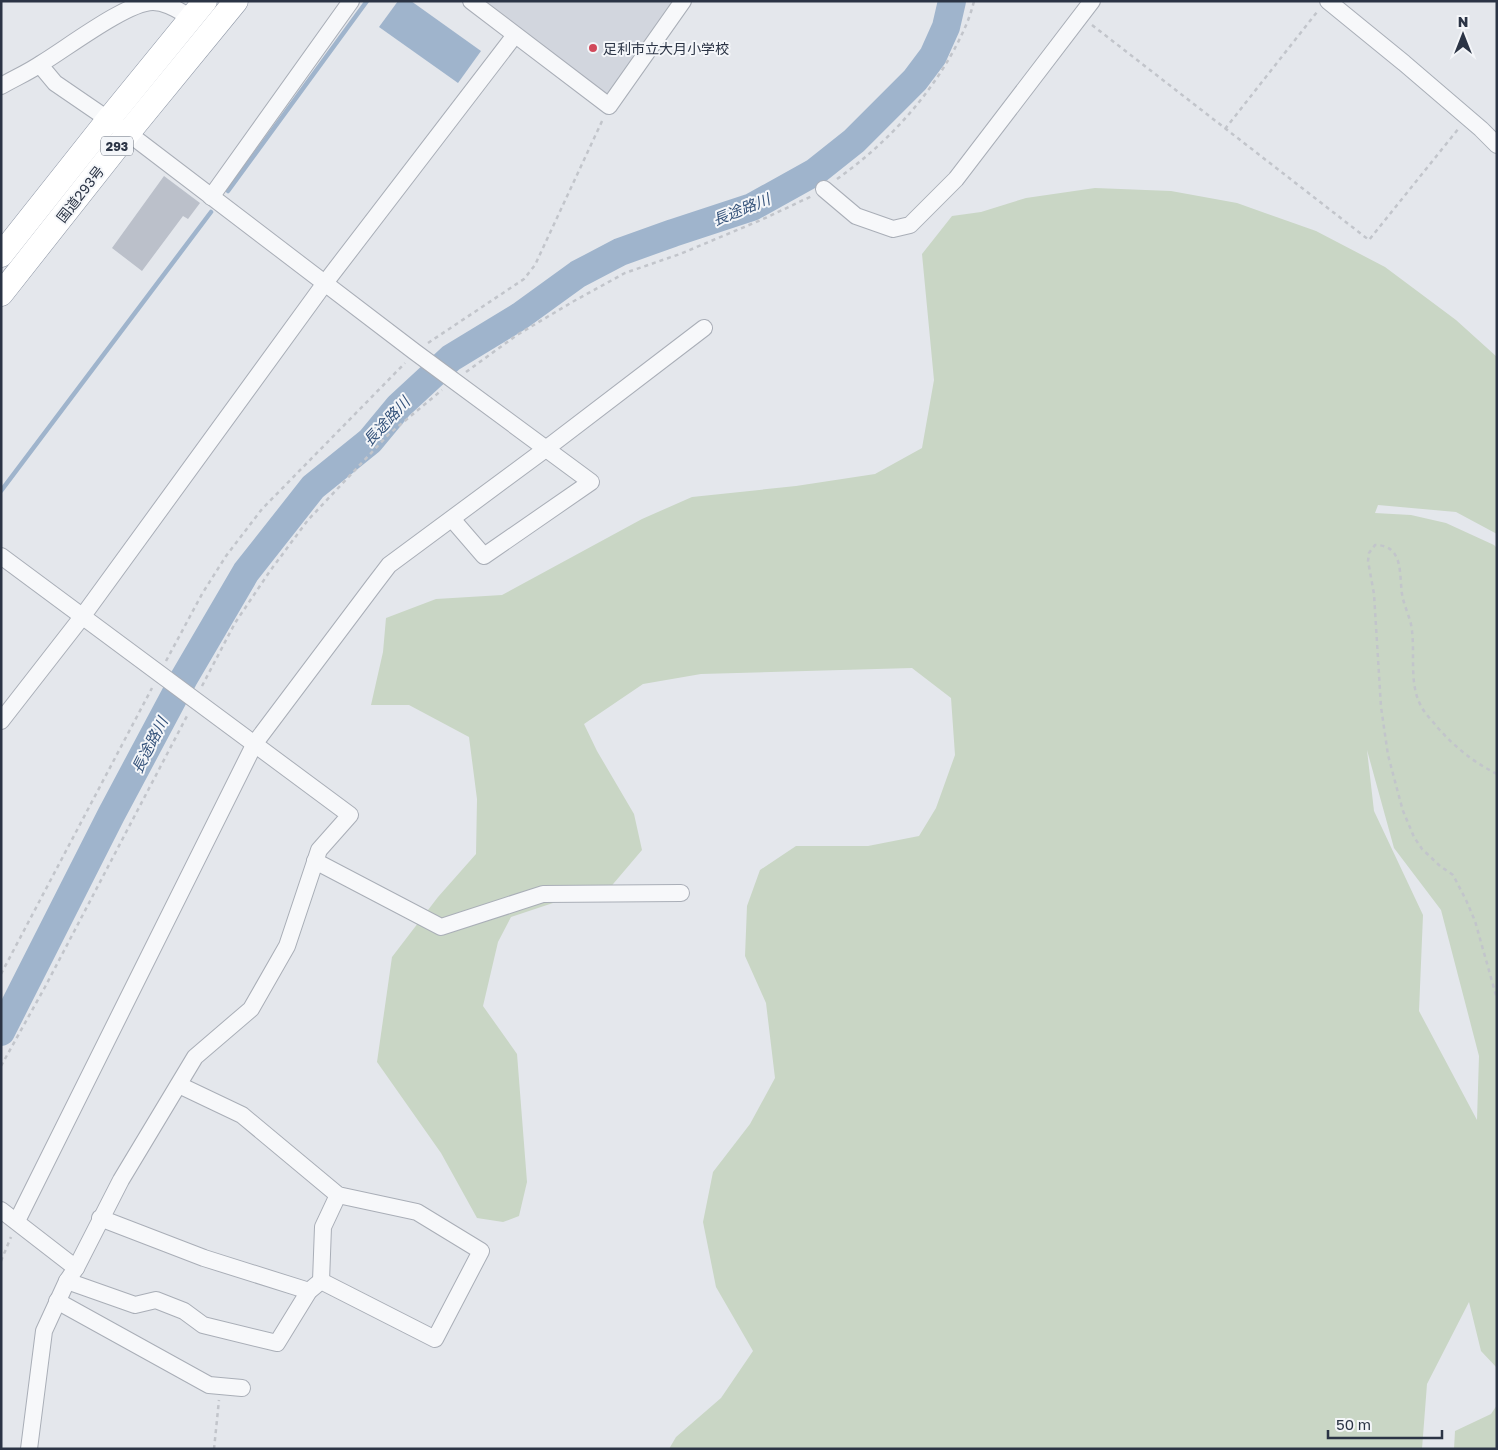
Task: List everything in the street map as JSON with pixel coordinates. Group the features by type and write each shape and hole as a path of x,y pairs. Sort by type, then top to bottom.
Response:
{"highway":[{"name":"国道293号","path":"1,294 128,133 236,1"},
{"name":"国道293号","path":"1,255 198,9"}],"street":[{"path":"211,197 351,1"},
{"path":"471,1 609,106 683,1"},
{"path":"824,189 856,216 893,229 910,226 956,179 1092,1"},
{"path":"1,86 141,3 154,2 198,9"},
{"path":"1323,5 1404,62 1497,145"},
{"path":"1,721 82,617 326,283 515,35"},
{"path":"40,64 55,83 128,133 418,354 591,482 484,556 452,518"},
{"path":"16,1221 255,743 390,565 704,328"},
{"path":"1,556 350,815 318,850 287,946 251,1009 195,1057 121,1180 57,1302 44,1331 29,1449"},
{"path":"315,861 441,927 543,894 681,893"},
{"path":"100,1218 204,1258 315,1286 434,1339 481,1252 417,1212 338,1196 242,1115 179,1085"},
{"path":"1,1210 16,1221 72,1274 135,1305 156,1300 184,1311 203,1325 277,1343 315,1286 323,1227 338,1196"},
{"path":"57,1302 209,1385 242,1388"}],"path":[{"path":"1,1066 45,987 193,698 235,623 270,571 308,520 389,434 454,380 517,335 574,301 625,274 680,254 760,220 824,189 862,161 887,138 922,100 946,65 964,31 974,1"},
{"path":"1226,129 1323,5"},
{"path":"1081,16 1369,240 1467,117"},
{"path":"1,974 163,676 202,594 226,556 262,509 418,354 524,279 535,265 609,106"},
{"path":"1497,774 1467,757 1421,706 1416,693 1412,630 1402,593 1398,561 1394,551 1388,546 1375,545 1369,553 1368,562 1374,594 1382,707 1388,754 1397,789 1403,811 1414,837 1422,849 1453,875 1466,900 1475,920 1497,999"},
{"path":"1,1261 16,1221"},
{"path":"214,1449 220,1386"}],"shaded area":[{"name":"足利市立大月小学校","path":"485,1 676,1 607,95"}],"green space":[{"path":"1095,188 1171,191 1237,203 1316,231 1385,267 1456,320 1497,357 1497,534 1456,512 1378,505 1375,513 1411,515 1446,523 1497,548 1497,1368 1481,1351 1469,1302 1427,1384 1422,1449 669,1449 676,1437 721,1398 753,1351 716,1287 703,1222 713,1172 750,1124 775,1078 766,1003 745,956 747,906 760,870 796,846 868,846 919,836 936,808 955,755 951,698 912,668 701,674 643,684 584,724 597,751 634,814 642,850 608,890 556,902 511,917 498,942 483,1006 517,1054 527,1182 519,1216 503,1222 477,1218 441,1153 377,1062 392,957 438,897 476,854 477,799 469,737 409,705 371,705 383,652 386,618 436,599 502,595 642,519 692,497 796,486 875,474 922,448 934,380 922,254 952,216 981,212 1026,198","holes":["1367,750 1394,848 1441,910 1479,1056 1477,1120 1419,1011 1423,915 1374,811"]},
{"path":"1497,1405 1497,1449 1454,1449 1455,1431 1491,1414"}],"water":[{"path":"398,1 411,1 481,51 458,83 379,27"}],"building":[{"path":"164,176 200,203 188,219 183,216 142,271 112,248"}],"waterway":[{"path":"228,191 367,1"},
{"name":"長途路川","path":"1,1032 111,815 184,678 246,572 313,487 370,441 399,406 451,358 520,316 578,274 620,252 752,207 815,172 854,141 915,80 933,56 946,27 952,1"},
{"path":"1,491 211,212"}],"place":[{"name":"足利市立大月小学校","path":"593,48"}]}
